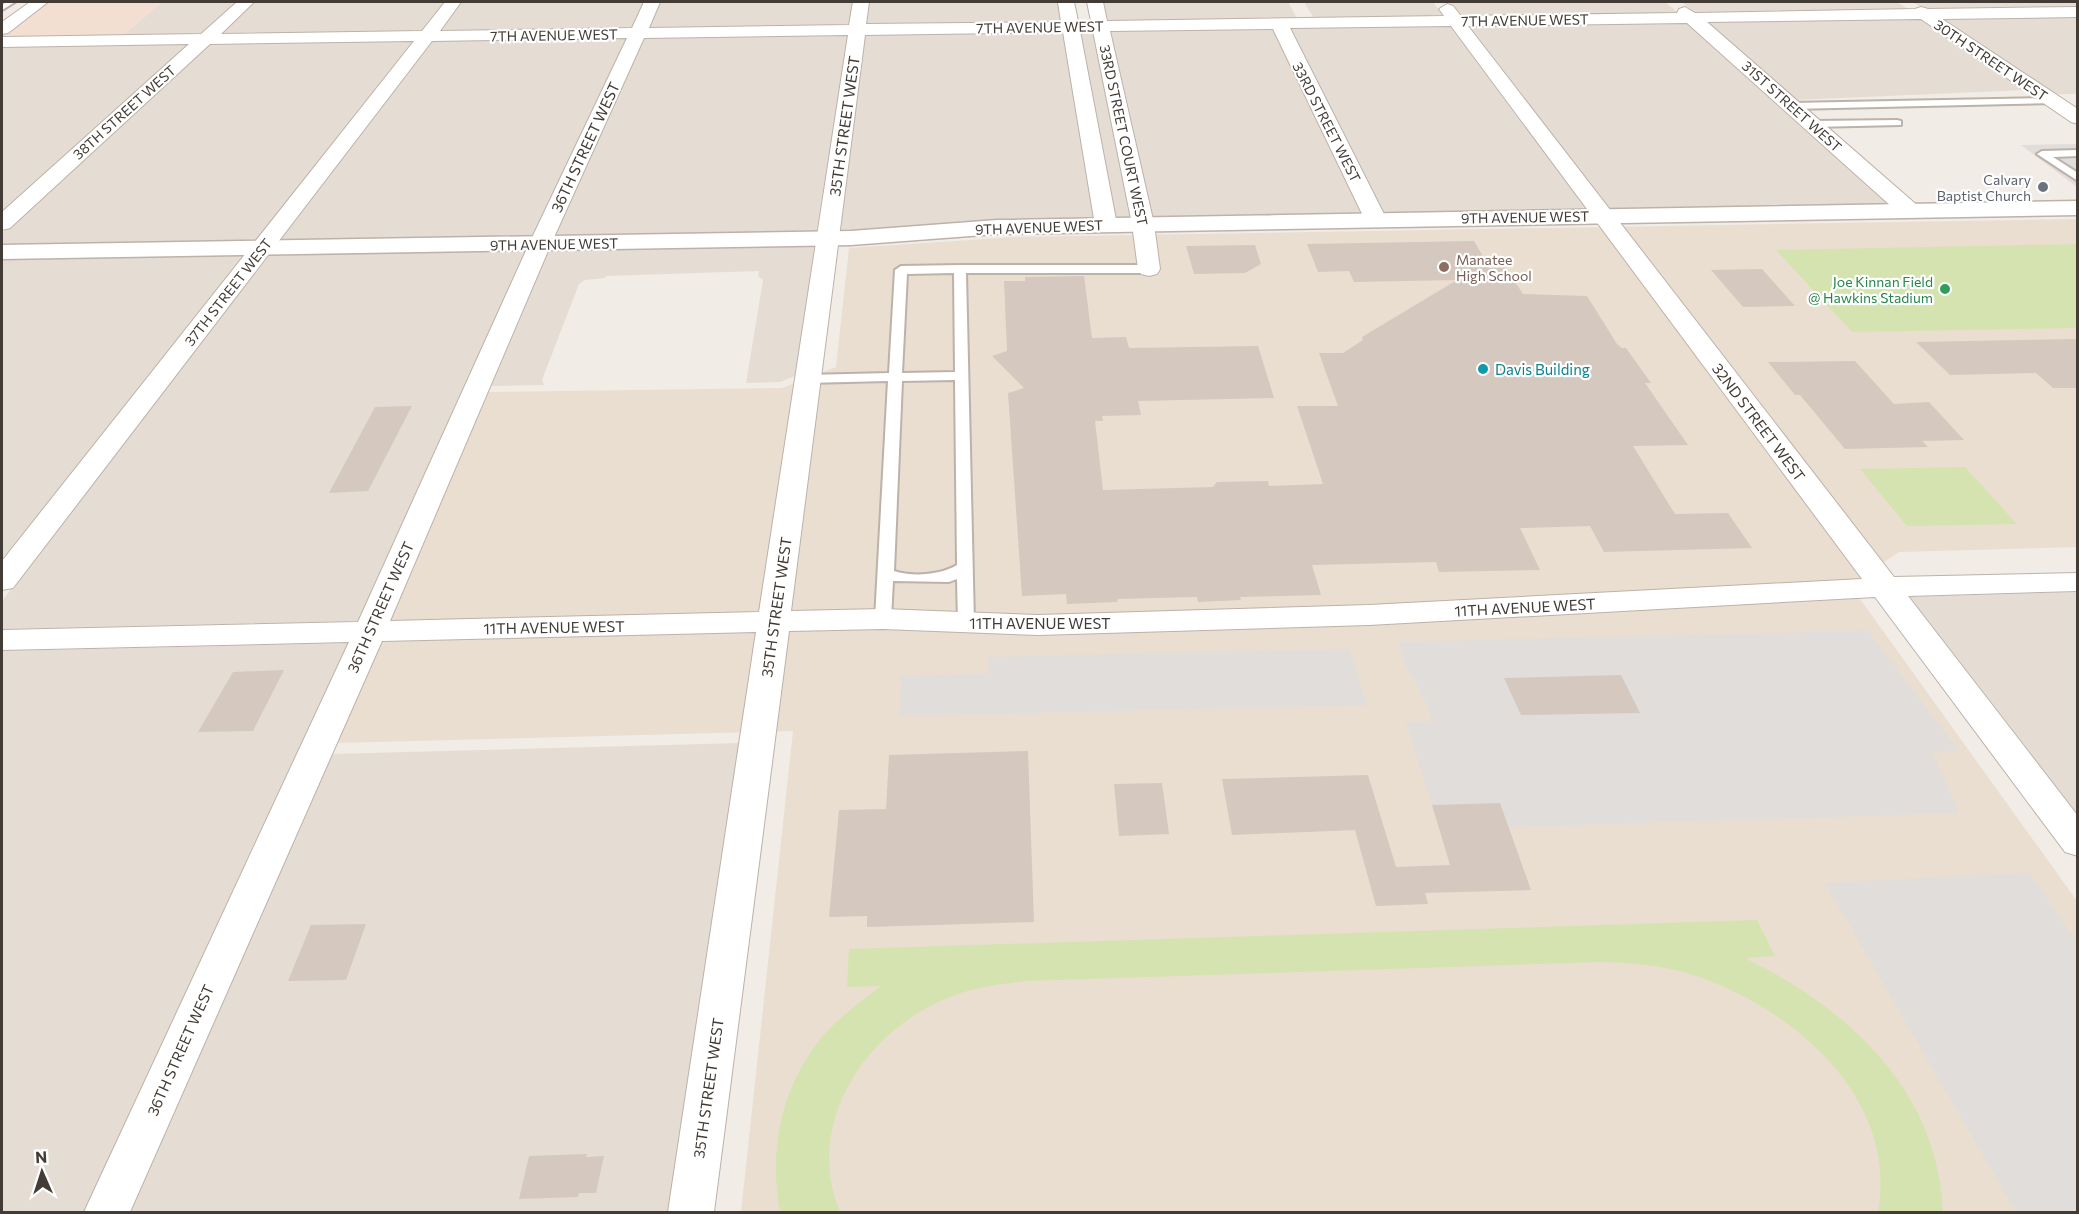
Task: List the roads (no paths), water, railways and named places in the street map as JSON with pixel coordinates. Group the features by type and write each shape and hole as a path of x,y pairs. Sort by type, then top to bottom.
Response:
{"street":[{"path":"2,29 40,2"},
{"name":"38TH STREET WEST","path":"2,224 246,2"},
{"name":"37TH STREET WEST","path":"2,581 453,2"},
{"name":"36TH STREET WEST","path":"107,1212 370,631 540,244 652,2"},
{"name":"35TH STREET WEST","path":"691,1212 861,2"},
{"name":"33RD STREET COURT WEST","path":"1066,2 1106,225"},
{"name":"33RD STREET COURT WEST","path":"1095,2 1143,224 1149,269"},
{"name":"32ND STREET WEST","path":"1441,2 2078,843"},
{"name":"31ST STREET WEST","path":"1674,2 1910,211"},
{"name":"30TH STREET WEST","path":"1905,2 2078,118"},
{"name":"7TH AVENUE WEST","path":"2,42 1278,24 1304,16 1456,21 2078,12"},
{"name":"33RD STREET WEST","path":"1278,24 1377,220"},
{"path":"2050,99 2078,98"},
{"name":"9TH AVENUE WEST","path":"2,252 827,239 997,226 2078,208"},
{"name":"11TH AVENUE WEST","path":"2,640 883,619 1038,625 1369,615 1883,587 2078,582"}],"lane":[{"path":"2,8 10,2"},
{"path":"1791,106 2050,99"},
{"path":"1812,124 1897,123"},
{"path":"2078,153 2042,154 2078,178"},
{"path":"960,269 966,623"},
{"path":"883,619 901,270 1149,269"},
{"path":"807,379 962,376"},
{"path":"885,573 899,579 949,577 965,567"}],"place":[{"name":"Calvary Baptist Church","path":"2043,187"},
{"name":"Manatee High School","path":"1444,267"},
{"name":"Joe Kinnan Field @ Hawkins Stadium","path":"1945,289"},
{"name":"Davis Building","path":"1483,369"}]}
